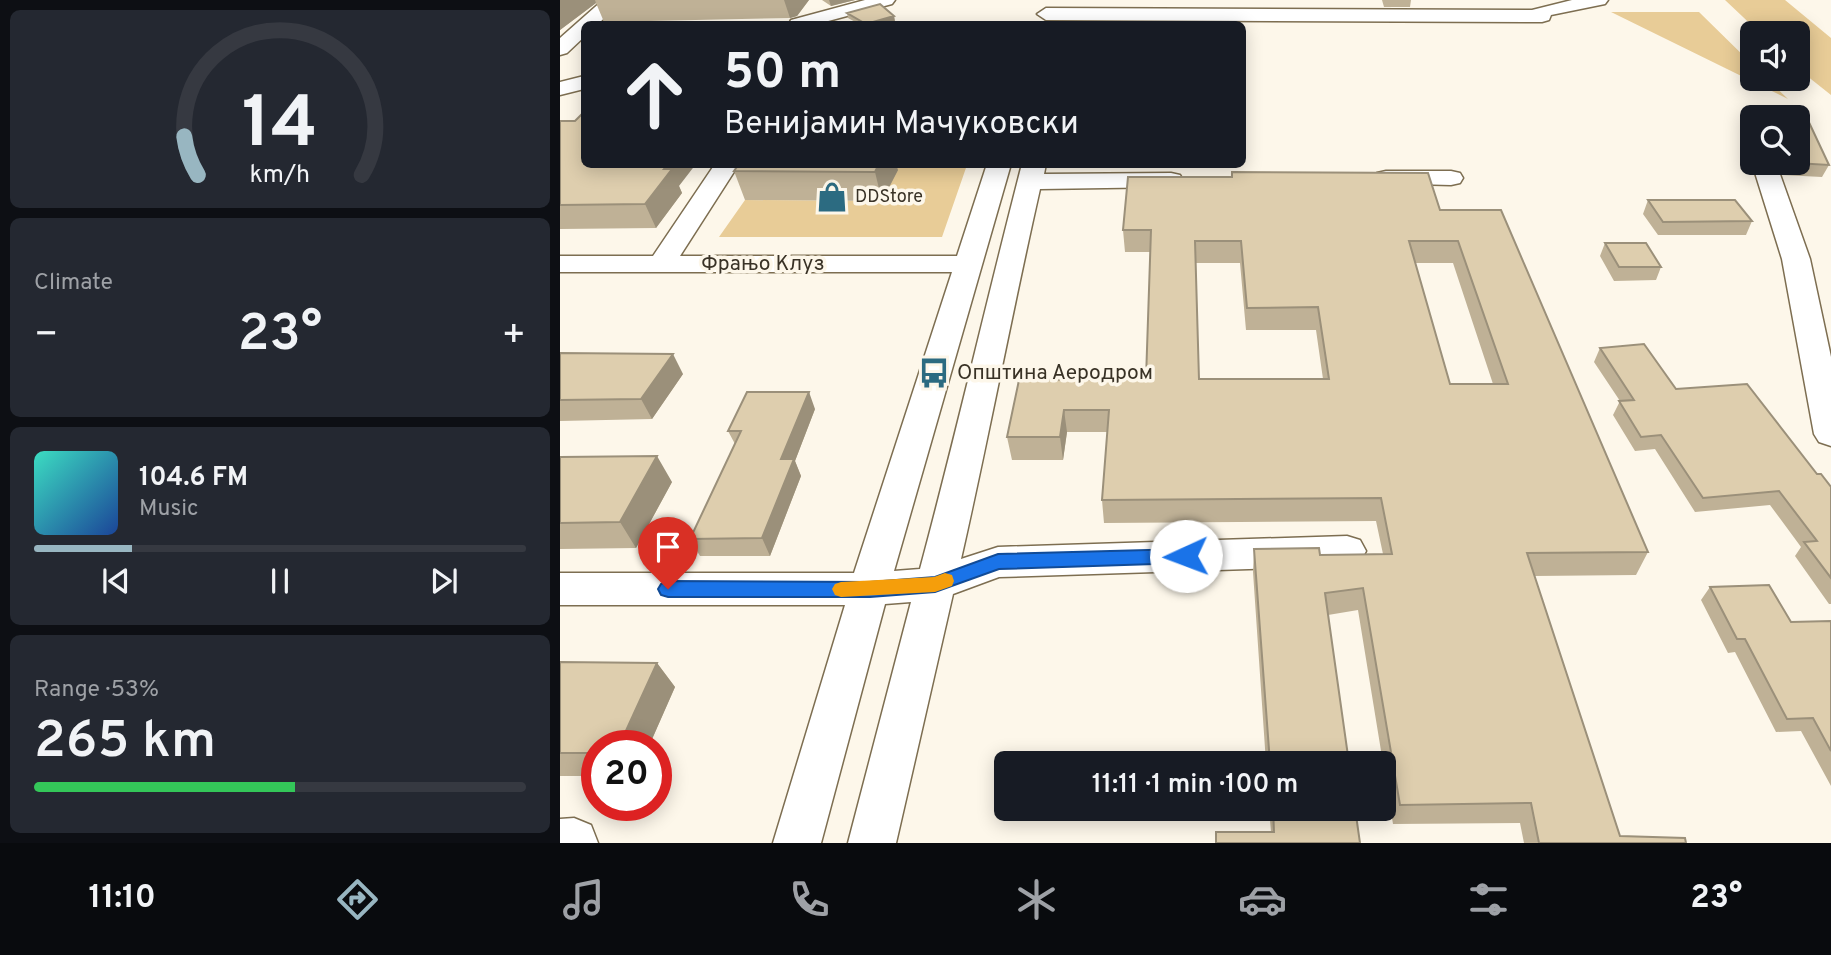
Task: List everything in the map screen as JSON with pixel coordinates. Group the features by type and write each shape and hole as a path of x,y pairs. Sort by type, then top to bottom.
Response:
{"street":[{"path":"591,21 614,0"},
{"path":"1102,0 1166,14"},
{"path":"1047,13 1166,14 1361,7 1542,16 1535,6 1599,0"},
{"path":"815,21 890,4"},
{"path":"1126,21 1166,14"},
{"path":"560,48 581,30"},
{"path":"560,89 581,83"},
{"path":"661,264 724,168"},
{"path":"797,843 870,589 998,168"},
{"path":"872,843 1032,173 1193,180"},
{"path":"1768,175 1796,259 1831,434"},
{"path":"1356,178 1451,178"},
{"name":"Фрањо Клуз","path":"560,264 967,264"},
{"path":"560,589 870,589 935,584 998,562 1347,551"},
{"path":"560,843 575,842"}],"shaded area":[{"path":"1725,0 1785,0 1831,38 1831,95 1810,78 1810,21 1747,21"},
{"path":"1611,12 1699,12 1740,52 1740,75"},
{"path":"1772,91 1780,91 1788,99"},
{"path":"778,168 966,168 942,237 719,237 745,200 882,201"}],"building":[{"path":"880,4 894,16 876,21 861,21 847,13"},
{"path":"581,115 581,168 672,169 645,204 560,205 560,121 575,121"},
{"path":"1810,125 1829,165 1810,164"},
{"path":"736,168 877,168 875,172 734,171"},
{"path":"1232,172 1428,173 1440,210 1501,210 1648,552 1527,553 1620,836 1685,838 1686,843 1539,843 1531,803 1400,805 1396,782 1396,751 1391,751 1363,588 1325,593 1347,751 1269,751 1254,549 1319,548 1320,555 1392,554 1381,498 1102,500 1109,410 1064,410 1060,437 1007,437 1019,380 1146,379 1151,230 1123,230 1128,177 1232,177","holes":["1195,241 1241,241 1247,308 1318,307 1329,379 1199,379","1409,241 1458,241 1508,384 1450,384"]},
{"path":"1648,200 1735,200 1752,221 1663,222"},
{"path":"1605,243 1646,243 1661,267 1619,267"},
{"path":"1644,344 1676,389 1747,384 1817,474 1821,474 1831,487 1831,578 1804,542 1817,541 1779,491 1703,498 1661,435 1641,437 1619,401 1634,400 1600,348"},
{"path":"560,353 673,354 641,399 560,400"},
{"path":"747,392 809,392 781,459 794,459 762,538 690,539 741,431 728,431"},
{"path":"657,456 620,522 560,523 560,457"},
{"path":"1769,585 1791,622 1831,621 1831,751 1813,718 1787,719 1745,639 1737,639 1710,587"},
{"path":"560,662 657,663 626,730 581,730 581,753 560,753"},
{"path":"1274,821 1357,821 1360,843 1216,843 1216,832 1274,832"}],"slow traffic":[{"path":"841,589 935,584 945,581"}],"place":[{"name":"DDStore","path":"832,197"},
{"name":"Општина Аеродром","path":"934,373"}],"route":[{"path":"668,589 870,589 935,584 998,562 1186,556"}]}
